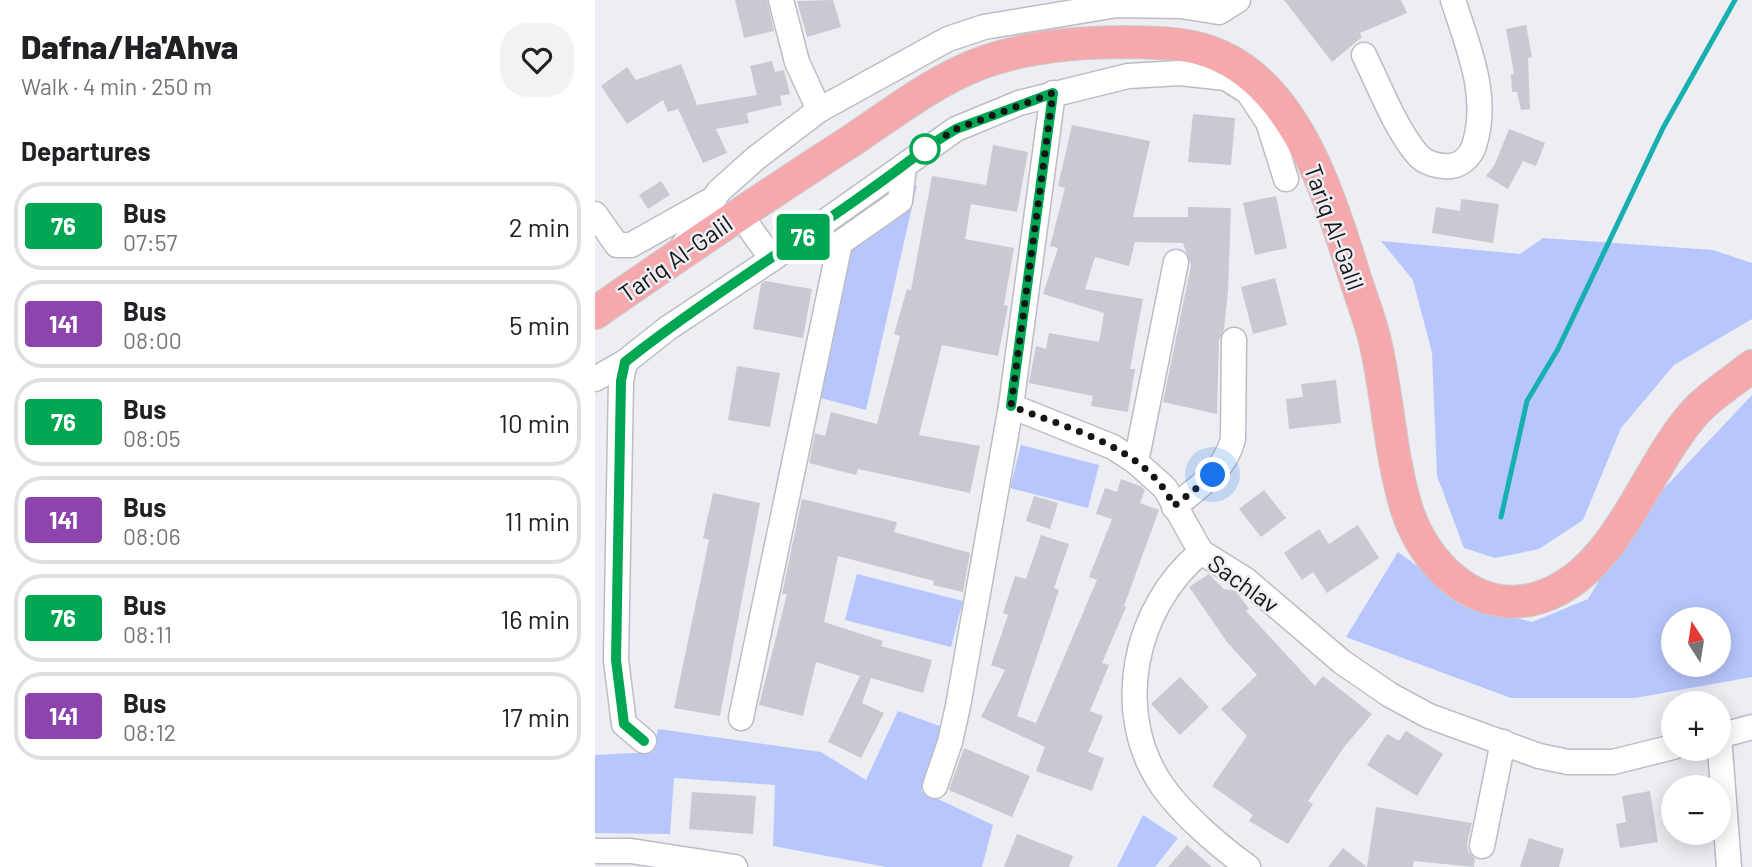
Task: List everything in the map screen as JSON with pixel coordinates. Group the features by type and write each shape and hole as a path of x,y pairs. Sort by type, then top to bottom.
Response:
{"main road":[{"name":"Tariq Al-Galil","path":"595,313 676,257 727,206 976,65 1030,51 1100,42 1174,43 1199,47 1223,57 1263,86 1294,128 1324,184 1374,338 1408,512 1435,562 1464,590 1497,600 1532,600 1570,584 1612,541 1658,463 1699,408 1752,366"}],"street":[{"path":"781,0 797,62 819,110"},
{"path":"595,214 617,245 631,245 727,206 757,158 819,110 948,39 984,27 1117,5 1181,6 1219,12 1238,0"},
{"path":"1364,55 1402,132 1419,157 1439,166 1456,166 1471,154 1478,133 1481,108 1477,77 1453,0"},
{"path":"595,379 625,362 668,328 772,259 956,129 1053,93 1128,76 1180,73 1226,78 1248,92 1268,122 1286,179"},
{"path":"935,786 950,742 958,706 1011,406 1053,93"},
{"path":"741,718 840,243 900,201 904,166"},
{"path":"727,206 772,259"},
{"path":"1136,462 1176,262"},
{"path":"1174,506 1213,475 1229,455 1233,439 1234,340"},
{"path":"625,362 621,381 605,662 624,724 644,741"},
{"name":"Sachlav","path":"1011,406 1113,447 1136,462 1165,488 1201,552 1246,580 1342,662 1390,695 1429,716 1539,756 1591,763 1613,762 1661,750"},
{"path":"1201,552 1178,571 1151,613 1137,663 1134,706 1144,750 1163,787 1224,849 1248,867"},
{"path":"1731,733 1752,727"},
{"path":"1482,846 1503,743"},
{"path":"1721,761 1730,867"},
{"path":"595,851 631,851 735,867"}],"shaded area":[{"path":"917,185 866,410 817,397 849,227"},
{"path":"1543,238 1713,250 1752,263 1752,319 1674,365 1621,428 1583,520 1539,549 1495,558 1464,548 1437,476 1432,353 1413,280 1381,241 1520,254"},
{"path":"1752,395 1752,677 1661,691 1661,693 1635,698 1511,698 1346,637 1398,552 1475,608 1532,622 1588,599 1637,517"},
{"path":"1021,445 1099,465 1088,508 1010,488"},
{"path":"857,574 963,601 951,647 845,620"},
{"path":"898,711 948,729 921,791 993,825 982,867 886,867 773,846 775,785 674,778 670,834 595,833 595,755 653,752 658,729 821,752 866,780"},
{"path":"1143,815 1178,838 1155,867 1117,867"}],"building":[{"path":"735,0 767,0 774,31 744,38"},
{"path":"833,0 841,27 807,37 797,1"},
{"path":"1284,0 1401,0 1407,13 1360,33 1362,37 1332,62"},
{"path":"1526,25 1532,57 1528,58 1530,109 1521,110 1517,92 1512,92 1511,74 1514,74 1506,29"},
{"path":"772,61 775,72 784,70 790,94 780,96 782,105 747,113 749,123 716,129 727,153 703,163 678,109 668,112 663,100 627,124 601,86 627,67 636,80 681,64 697,105 757,95 750,66"},
{"path":"1193,114 1235,118 1231,165 1188,162"},
{"path":"1072,125 1150,141 1133,217 1188,217 1188,207 1231,208 1228,291 1224,329 1219,340 1217,414 1163,402 1191,265 1183,243 1135,242 1129,266 1095,257 1085,289 1143,299 1130,369 1135,369 1128,412 1091,406 1093,396 1029,383 1036,346 1046,349 1049,333 1099,342 1104,313 1043,294 1058,248 1050,246 1065,188 1058,186"},
{"path":"1509,129 1545,143 1536,166 1523,161 1508,189 1486,176 1495,164"},
{"path":"993,145 1028,152 1017,212 971,204 965,239 1014,248 1004,305 1008,306 998,356 942,345 919,435 980,446 970,493 858,469 856,475 809,463 815,433 825,436 831,412 877,424 900,336 894,334 907,289 911,290 932,176 986,185"},
{"path":"661,181 670,195 648,209 639,195"},
{"path":"1276,196 1287,248 1255,255 1243,203"},
{"path":"1461,199 1499,204 1493,243 1432,233 1436,207 1460,211"},
{"path":"1275,278 1287,325 1253,334 1241,287"},
{"path":"765,281 812,289 803,338 753,329 761,284"},
{"path":"737,366 780,373 770,427 728,420"},
{"path":"1336,380 1341,423 1289,429 1286,399 1303,397 1301,384"},
{"path":"1121,479 1145,490 1140,503 1159,510 1124,606 1126,607 1102,663 1109,665 1090,711 1103,716 1088,752 1104,758 1092,791 1036,771 1045,747 981,717 1005,670 991,665 1008,615 1003,613 1015,576 1026,579 1041,535 1069,544 1054,588 1059,590 1017,716 1036,723 1097,580 1089,577 1112,519 1096,514 1105,488 1117,492"},
{"path":"1264,490 1286,518 1261,537 1239,509"},
{"path":"713,493 760,503 720,716 674,708 709,540 703,538"},
{"path":"1034,496 1058,503 1050,529 1026,521"},
{"path":"802,499 897,522 894,532 970,553 963,592 933,585 934,581 838,556 824,622 883,641 881,646 932,660 923,693 871,678 862,703 884,713 861,758 828,742 860,676 816,662 803,716 759,705 787,594 782,594"},
{"path":"1358,525 1379,558 1327,593 1313,572 1302,580 1284,553 1319,529 1329,544"},
{"path":"1209,574 1224,589 1236,591 1249,609 1246,611 1315,686 1323,676 1372,714 1344,747 1308,801 1313,804 1288,844 1249,821 1253,815 1212,786 1247,736 1221,709 1257,675 1227,642 1189,587"},
{"path":"1180,677 1209,707 1180,735 1151,704"},
{"path":"1406,731 1443,754 1417,796 1367,765 1387,734 1399,741"},
{"path":"964,748 1030,776 1012,817 949,790"},
{"path":"1650,791 1658,842 1620,848 1616,824 1626,822 1622,796"},
{"path":"692,792 756,796 753,834 689,829"},
{"path":"1376,807 1472,823 1467,844 1468,851 1475,859 1474,867 1414,861 1413,867 1367,867"},
{"path":"1017,834 1073,856 1069,867 1004,867"},
{"path":"1529,838 1564,849 1559,867 1520,867"},
{"path":"1187,845 1212,867 1168,867"},
{"path":"1343,848 1367,867 1328,867"}],"waterway":[{"path":"1501,517 1527,401 1558,349 1663,128 1735,0"}],"bus line":[{"name":"76","path":"644,741 624,724 616,660 621,381 625,362 668,328 772,259 930,145 956,129 1019,103 1053,93 1011,406"}],"route":[{"path":"925,149 956,129 1019,103 1053,93 1011,406 1113,447 1152,474 1165,488 1174,506 1213,475"}]}
